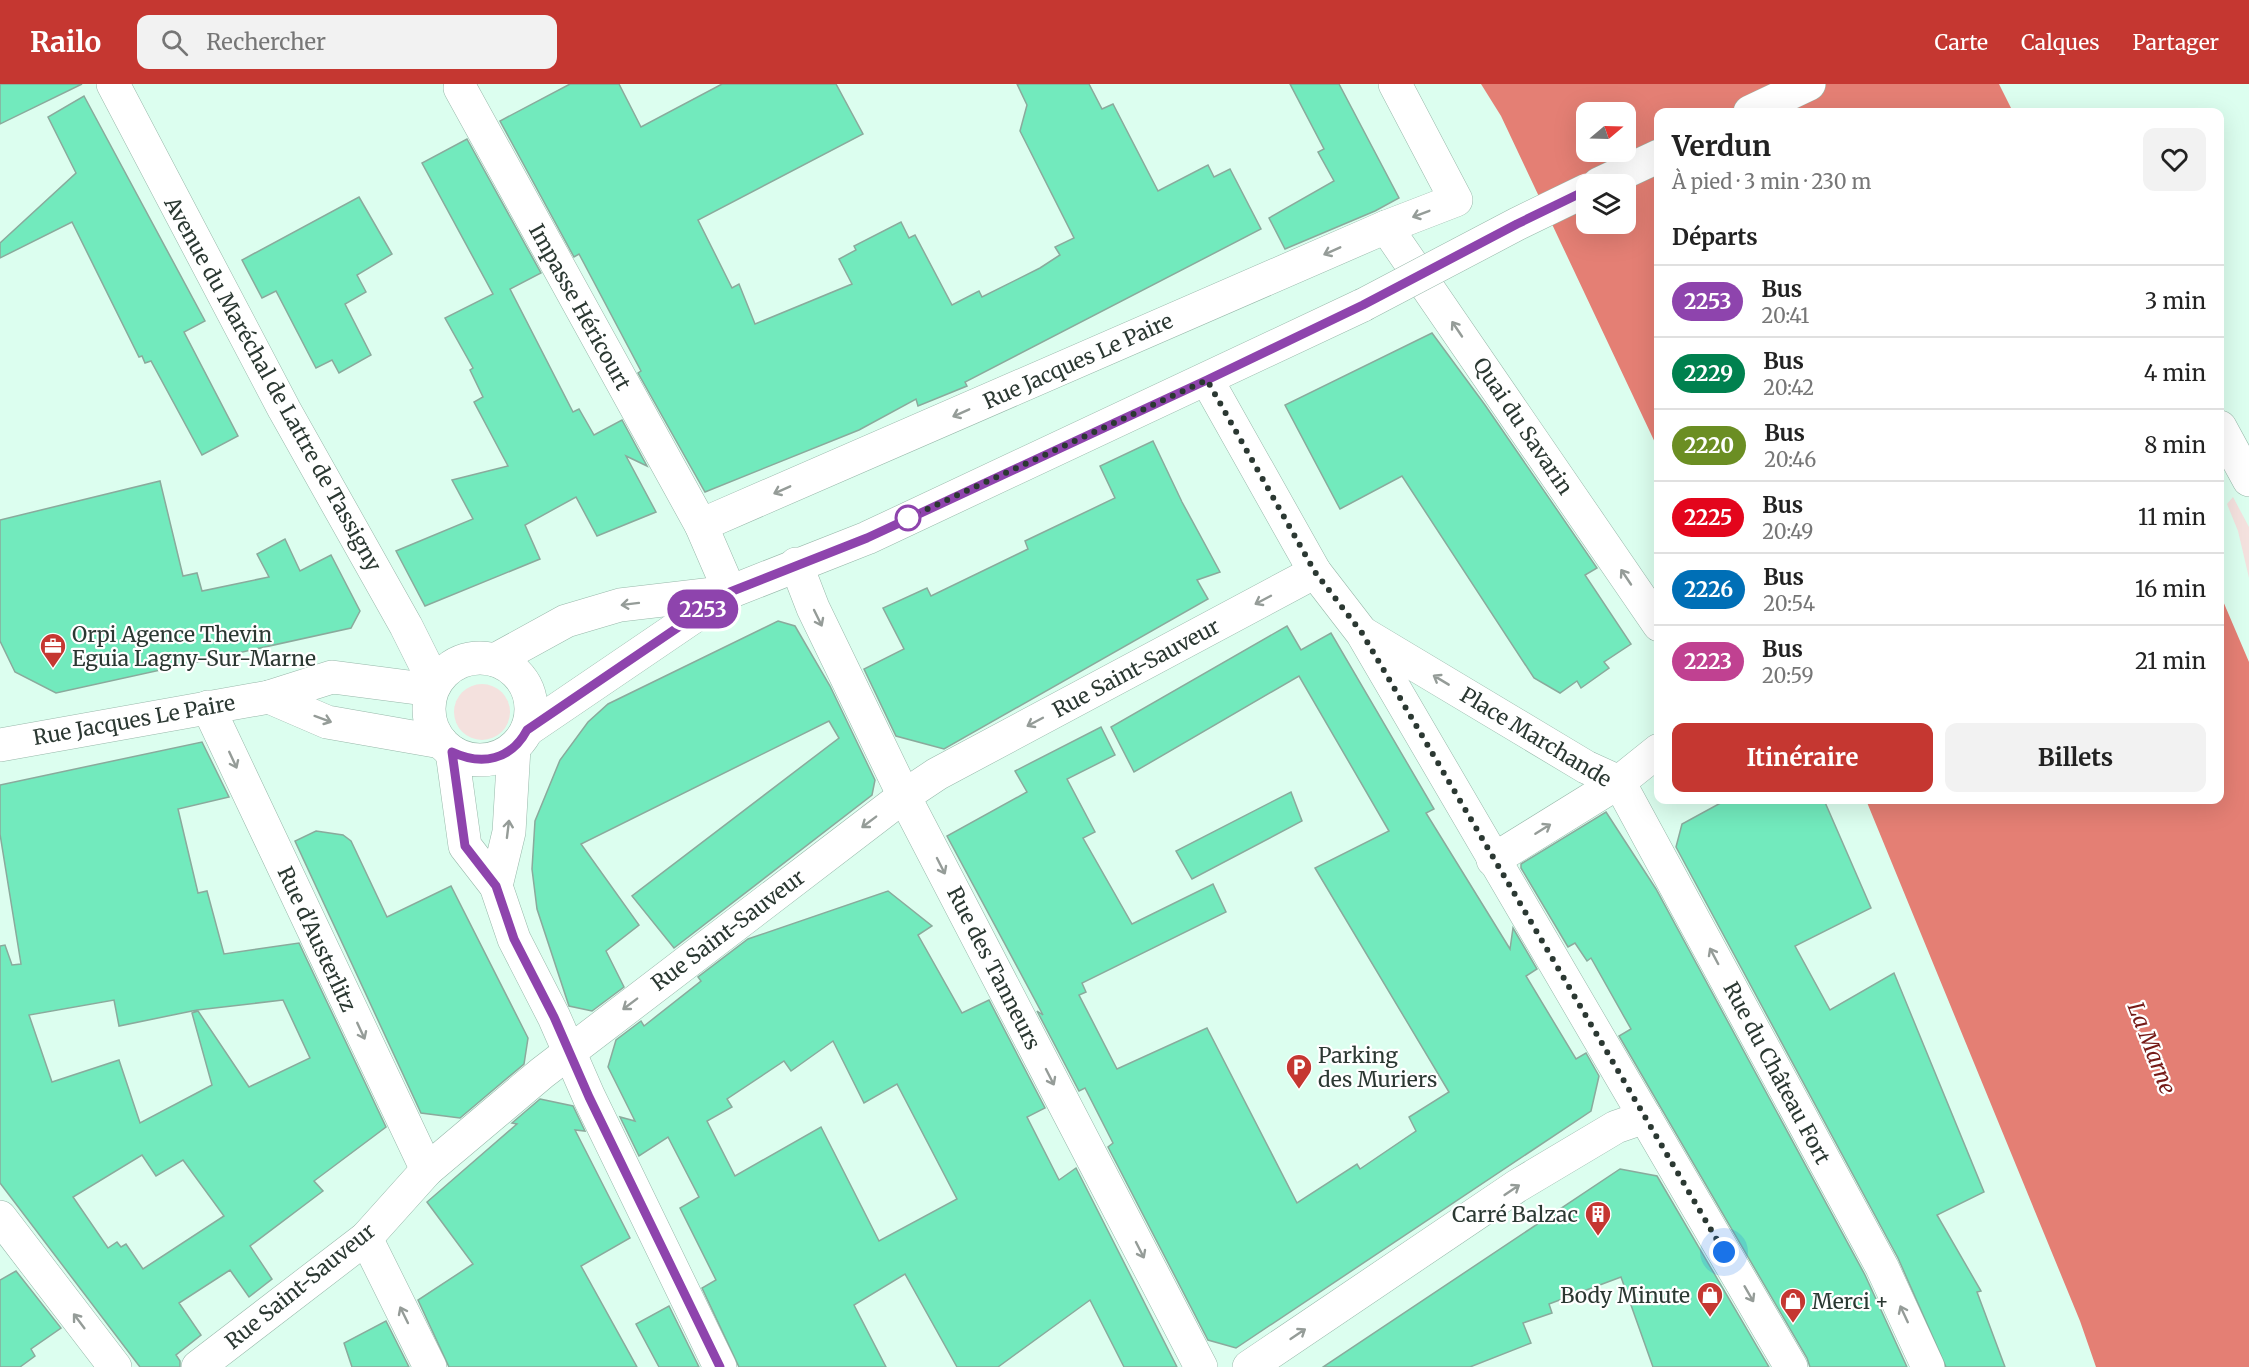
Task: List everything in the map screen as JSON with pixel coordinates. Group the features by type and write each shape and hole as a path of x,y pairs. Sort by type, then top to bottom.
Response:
{"street":[{"name":"Avenue du Maréchal de Lattre de Tassigny","path":"113,84 279,398 406,626 434,687"},
{"name":"Rue Jacques Le Paire","path":"701,525 1386,227 1456,200 1395,84"},
{"path":"1758,108 1809,84"},
{"name":"Impasse Héricourt","path":"460,88 701,525 730,592"},
{"path":"1620,174 1654,158"},
{"path":"269,697 327,722 446,747 467,759 484,761 500,757 521,739 730,592 796,564 867,538 1207,380 1363,305 1576,195"},
{"name":"Quai du Savarin","path":"1386,227 1654,618"},
{"path":"1207,380 1315,572 1362,633 1791,1367"},
{"path":"2224,434 2249,480"},
{"name":"Rue des Tanneurs","path":"796,564 813,608 904,796 1201,1367"},
{"name":"Rue Saint-Sauveur","path":"198,1367 366,1238 427,1170 569,1052 904,796 937,774 1315,572"},
{"path":"495,660 566,621 620,605 730,592"},
{"name":"Place Marchande","path":"1362,633 1587,767 1619,782"},
{"path":"496,886 509,832 521,739 531,705 527,687 516,672 495,660 467,659 454,664 434,687 429,701 430,723 446,747 465,846 496,886 514,939 720,1367"},
{"name":"Rue Jacques Le Paire","path":"1,741 269,697 332,676 434,687"},
{"name":"Rue d'Austerlitz","path":"208,707 427,1170"},
{"path":"1619,782 1654,754"},
{"name":"Place Marchande","path":"1493,860 1619,782"},
{"name":"Rue du Château Fort","path":"1619,782 1882,1267 1928,1367"},
{"path":"1249,1367 1517,1186 1617,1127 1645,1117"},
{"path":"0,1217 106,1365"},
{"path":"366,1238 430,1367"}],"shaded area":[{"path":"2233,497 2249,527 2249,578 2238,531 2227,504"},
{"path":"476,684 488,684 498,688 506,696 510,712 506,728 498,736 488,740 476,740 466,736 458,728 454,718 454,706 458,696 466,688"}],"water":[{"path":"1481,84 1999,84 2011,108 1654,108 1654,440 1501,116"},
{"name":"La Marne","path":"2224,603 2249,662 2249,1367 2096,1367 2080,1321 1868,804 2224,804"}],"building":[{"path":"0,84 82,84 0,124"},
{"path":"570,84 619,84 641,127 722,84 836,84 863,134 698,220 732,288 739,284 755,324 852,284 839,259 856,250 854,246 901,222 909,238 915,235 952,305 979,291 982,297 1040,268 1060,255 1055,247 1074,238 1020,131 1027,105 1017,84 1089,84 1102,109 1113,104 1158,191 1208,165 1214,177 1230,169 1261,229 965,382 967,386 918,406 916,399 859,430 705,492 638,373 641,371 579,254 574,257 500,121"},
{"path":"1290,84 1339,84 1399,198 1375,211 1285,249 1269,218 1334,181 1318,152 1324,149"},
{"path":"84,96 205,321 184,332 238,436 202,455 151,361 145,363 142,356 139,357 72,222 0,258 0,243 76,173 48,117"},
{"path":"467,139 541,273 510,289 573,412 579,409 594,435 622,420 647,466 626,456 656,512 597,536 576,497 525,525 540,559 425,606 396,551 473,519 452,480 508,466 474,402 483,397 470,370 473,368 445,318 493,294 422,163"},
{"path":"359,197 392,254 357,275 366,292 345,304 371,355 339,373 332,360 316,368 276,291 262,298 242,260"},
{"path":"1432,333 1485,405 1597,568 1585,575 1631,644 1604,662 1609,668 1581,688 1577,681 1560,693 1534,678 1402,476 1340,509 1285,405"},
{"path":"1153,441 1182,502 1220,572 1197,580 1208,599 944,749 896,736 864,669 904,649 883,608 927,588 931,596 1028,549 1025,541 1115,498 1100,466"},
{"path":"160,481 183,576 197,573 202,591 269,577 257,554 285,539 300,571 331,555 360,611 351,628 56,693 15,672 0,641 0,520"},
{"path":"778,621 795,626 830,686 875,780 872,795 674,948 632,896 839,738 829,721 581,844 639,925 606,951 624,987 592,1011 569,1006 537,909 532,869 535,821 560,760 588,722 608,704"},
{"path":"1287,626 1301,650 1331,633 1434,809 1426,813 1510,949 1513,928 1537,969 1526,976 1576,1059 1586,1053 1599,1076 1591,1111 1236,1348 1208,1340 1108,1147 1113,1143 1085,1088 1079,1091 1037,1011 1043,1015 947,836 1027,792 1015,771 1101,727 1115,755 1067,779 1095,832 1083,838 1132,924 1213,884 1226,912 1082,983 1086,992 1079,995 1117,1069 1207,1028 1297,1203 1357,1164 1360,1169 1416,1131 1409,1117 1449,1092 1315,868 1389,831 1299,676 1134,772 1111,727"},
{"path":"202,742 229,797 178,809 198,893 207,891 224,954 299,943 386,1127 314,1181 323,1191 250,1246 272,1279 249,1297 230,1270 179,1303 201,1335 176,1355 180,1361 180,1367 140,1367 0,1183 0,946 5,945 12,965 21,964 0,834 0,785","holes":["114,1000 119,1026 197,1010 283,1000 310,1058 249,1087 198,1011 192,1013 212,1085 140,1123 119,1060 52,1082 29,1015","142,1155 156,1176 183,1160 224,1216 143,1269 126,1244 121,1247 117,1242 108,1248 73,1197"]},
{"path":"1291,792 1302,821 1192,879 1176,851"},
{"path":"1719,804 1826,804 1871,908 1795,946 1830,1010 1894,973 1984,1192 1937,1215 1981,1291 1977,1292 2005,1367 1946,1367 1898,1258 1676,847 1682,824"},
{"path":"1606,812 1656,889 1865,1275 1907,1367 1810,1367 1807,1358 1619,1036 1631,1029 1591,958 1587,961 1575,943 1568,947 1521,868 1521,864"},
{"path":"316,831 343,835 351,841 387,917 451,886 528,1038 524,1064 460,1118 421,1113 295,841"},
{"path":"888,891 932,926 918,935 962,1013 989,1000 1045,1108 1027,1117 1059,1180 1076,1168 1177,1367 1124,1367 1090,1300 998,1367 957,1367 905,1274 854,1305 886,1367 739,1367 702,1288 716,1280 680,1208 699,1197 668,1137 639,1156 620,1117 635,1121 608,1067 616,1040 641,1021 644,1026 701,981 698,977 748,939","holes":["833,1041 864,1103 897,1084 957,1199 879,1241 821,1127 735,1176 707,1121 732,1107 727,1099 784,1061 791,1071"]},
{"path":"540,1099 573,1106 585,1131 575,1130 630,1238 581,1266 637,1367 449,1367 418,1300 473,1264 427,1202 517,1124 512,1123"},
{"name":"Carré Balzac","path":"1620,1169 1657,1176 1769,1367 1653,1367 1621,1277 1549,1304 1552,1313 1523,1323 1531,1343 1470,1367 1323,1367"},
{"path":"16,1271 61,1328 31,1349 35,1356 20,1367 0,1367 0,1280"},
{"path":"669,1306 699,1367 659,1367 636,1324"},
{"path":"386,1321 409,1367 352,1367 344,1343"}],"bus line":[{"name":"2253","path":"720,1367 589,1097 554,1017 514,939 496,886 465,846 452,752 467,759 484,761 500,757 514,748 522,740 527,730 730,592 767,575 867,538 1207,380 1363,305 1576,195"}],"place":[{"name":"Orpi Agence Thevin Eguia Lagny-Sur-Marne","path":"53,669"},
{"name":"Parking des Muriers","path":"1299,1090"},
{"name":"Carré Balzac","path":"1598,1237"},
{"name":"Body Minute","path":"1710,1318"},
{"name":"Merci +","path":"1793,1324"}],"route":[{"path":"908,518 1207,380 1315,572 1362,633 1724,1252"}]}
